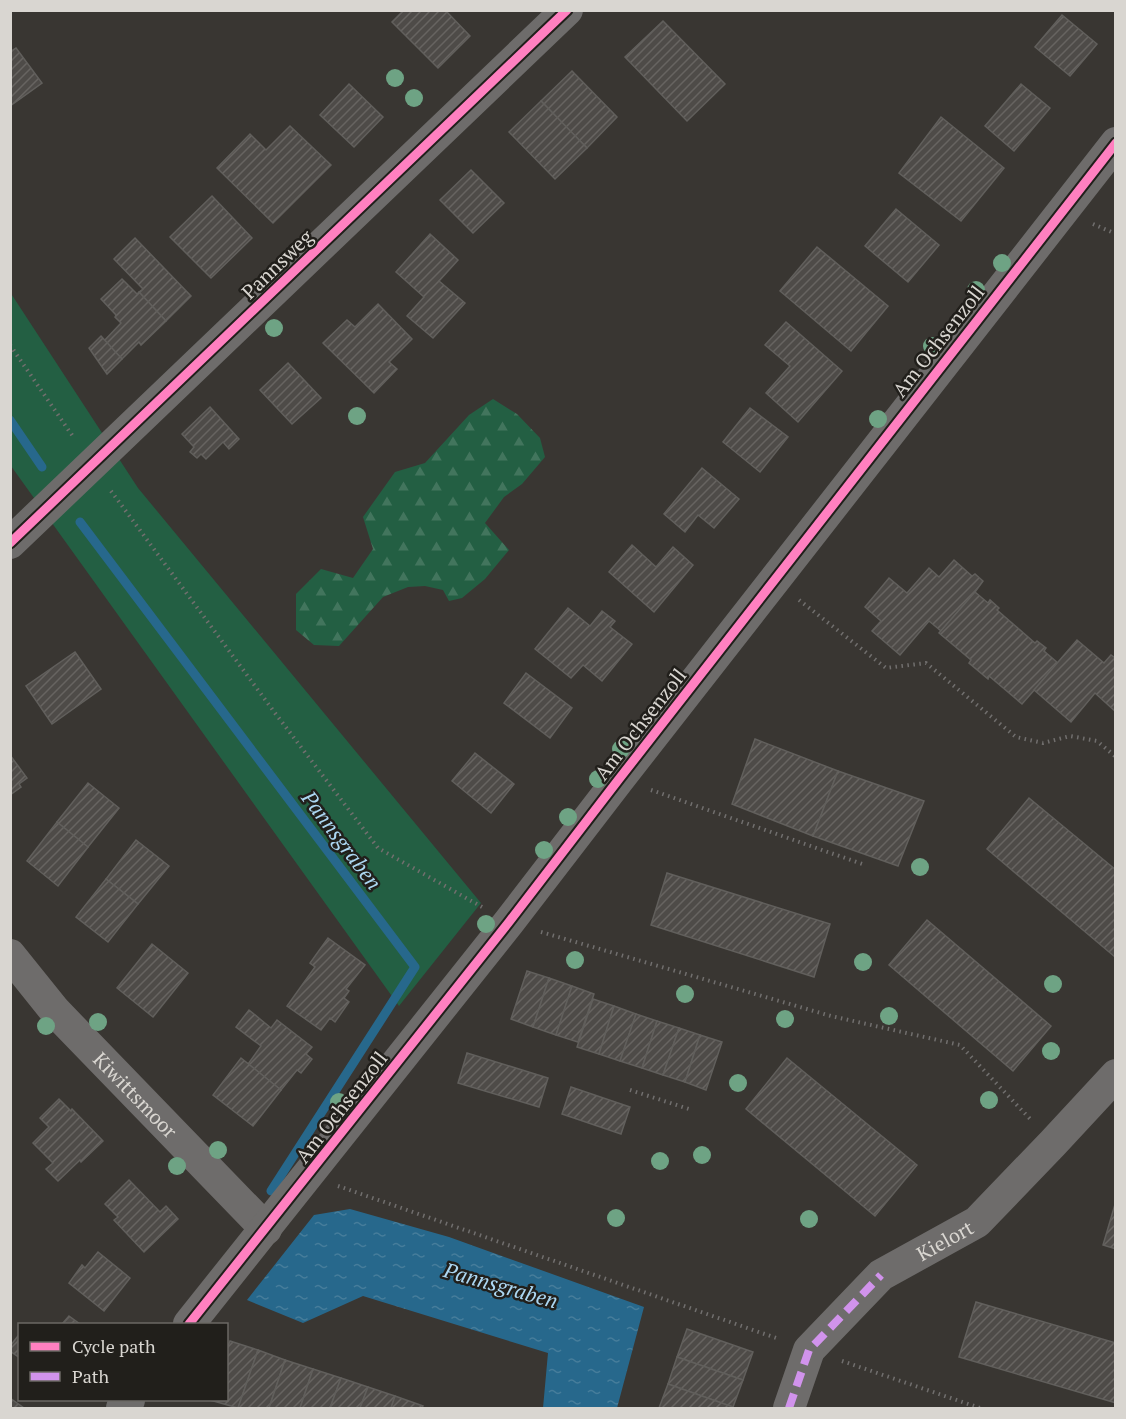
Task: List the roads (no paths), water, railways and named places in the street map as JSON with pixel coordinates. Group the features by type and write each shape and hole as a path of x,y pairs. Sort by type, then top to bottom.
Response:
{"street":[{"name":"Pannsweg","path":"10,543 567,10"},
{"name":"Am Ochsenzoll","path":"190,1323 509,922 1116,143"},
{"name":"Kiwittsmoor","path":"10,955 55,1011 266,1229"},
{"name":"Kielort","path":"789,1408 809,1350 881,1275 977,1222 1116,1075"}],"water":[{"path":"350,1209 449,1237 644,1307 617,1408 543,1408 548,1353 363,1296 303,1323 247,1300 314,1215"}],"waterway":[{"name":"Pannsgraben","path":"10,420 42,467"},
{"name":"Pannsgraben","path":"80,522 415,967 271,1191"}]}
